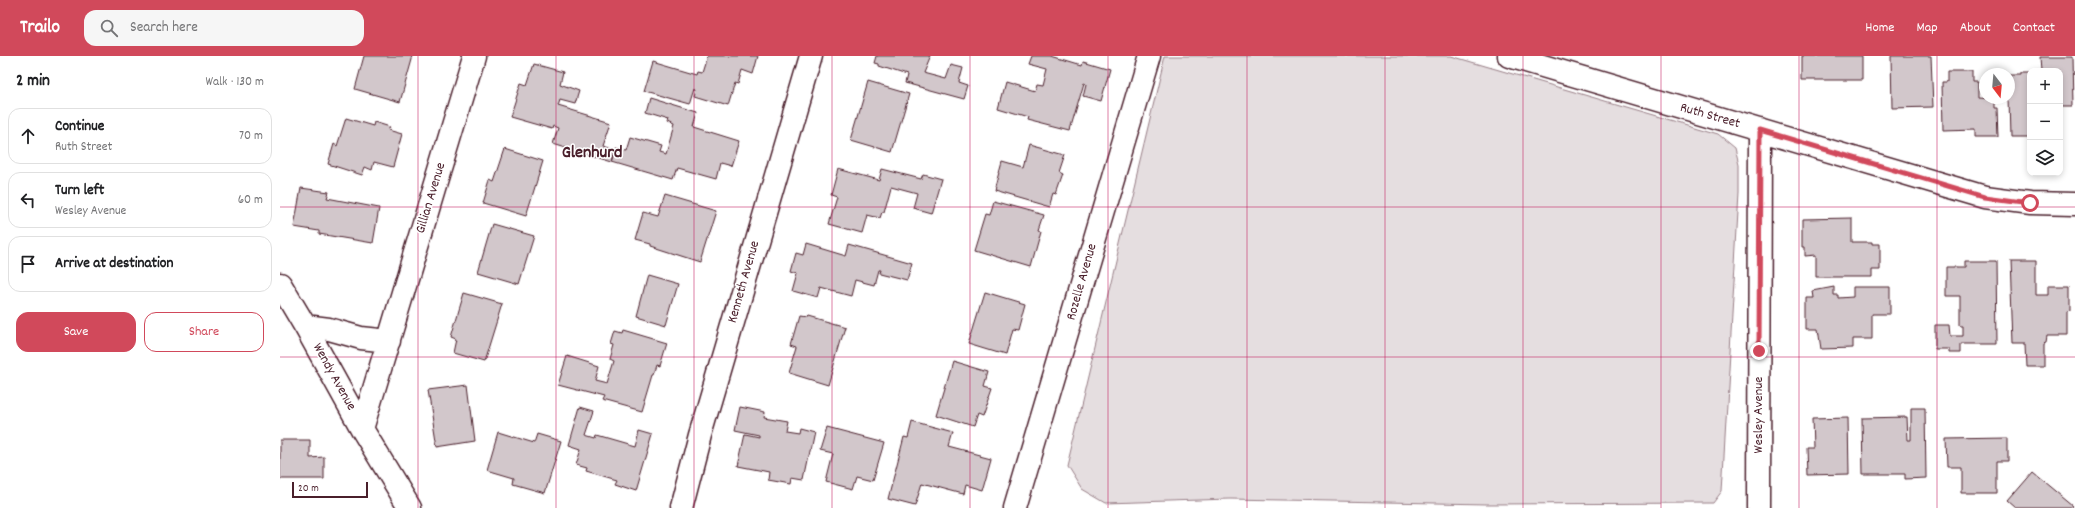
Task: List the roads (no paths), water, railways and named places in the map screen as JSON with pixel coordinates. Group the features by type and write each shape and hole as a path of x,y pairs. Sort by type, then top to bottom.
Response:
{"street":[{"name":"Gillian Avenue","path":"389,341 474,56"},
{"name":"Kenneth Avenue","path":"681,508 700,435 811,56"},
{"name":"Rozelle Avenue","path":"1015,508 1149,56"},
{"name":"Ruth Street","path":"1509,56 1985,197 2030,203 2075,204"},
{"name":"Wesley Avenue","path":"1759,508 1760,130"},
{"name":"Wendy Avenue","path":"280,284 306,326 362,429 410,508"},
{"name":"Wendy Avenue","path":"306,326 329,329 361,338 389,341 362,429"}],"district":[{"name":"Glenhurd","path":"592,153"}]}
